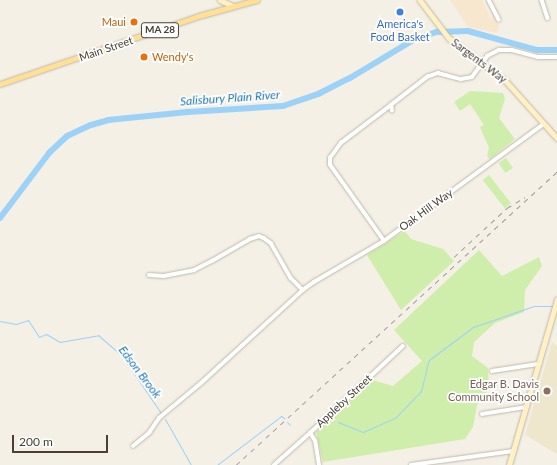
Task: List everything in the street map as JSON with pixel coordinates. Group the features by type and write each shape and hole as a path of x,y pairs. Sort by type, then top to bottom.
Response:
{"main road":[{"path":"219,0 233,6"},
{"path":"219,0 223,9"},
{"name":"Main Street","path":"0,84 223,9 257,0"},
{"name":"Sargents Way","path":"420,0 449,38 498,74 513,88 557,138"},
{"path":"509,465 557,300"}],"street":[{"path":"489,0 499,20"},
{"path":"542,0 548,18"},
{"path":"384,241 330,165 330,158 341,143 433,74 444,73 456,78 467,79 476,73 482,63 492,53 503,49 538,57 557,57"},
{"path":"391,106 392,111"},
{"name":"Oak Hill Way","path":"133,446 149,433 159,418 200,384 303,290 384,241 544,124"},
{"path":"149,275 164,276 194,270 212,262 250,239 259,236 271,243 291,278 303,290"},
{"name":"Appleby Street","path":"319,465 315,441 310,433 403,346"},
{"path":"492,371 539,364"},
{"path":"482,414 526,407"},
{"path":"274,465 310,433"},
{"path":"411,465 513,451"}],"shaded area":[{"path":"450,0 482,0 491,19 493,15 499,26 497,33 468,27"},
{"name":"Edgar B. Davis Community School","path":"552,342 557,346 557,454 525,435"}],"green space":[{"path":"470,91 503,93 505,99 499,118 515,139 490,159 487,156 489,148 480,127 484,125 470,104 460,111 454,102"},
{"path":"506,158 513,168 506,173 499,163"},
{"path":"489,175 511,203 505,208 483,180"},
{"path":"405,231 411,239 443,249 454,261 401,310 367,255"},
{"path":"479,250 502,276 539,257 542,266 525,290 524,312 495,323 474,342 472,356 488,368 489,389 477,405 473,427 465,439 323,462 316,432 372,380 393,386 422,361 394,330"}],"waterway":[{"name":"Salisbury Plain River","path":"0,218 50,152 67,136 91,125 108,120 188,112 283,106 320,93 350,78 415,39 437,32 468,31 537,50 557,50"},
{"path":"338,422 363,432 396,417 421,391 429,360 473,327 534,306 552,306"},
{"name":"Edson Brook","path":"0,321 16,324 28,320 39,337 46,334 60,342 98,335 122,356 161,413"},
{"path":"217,465 281,416 284,418"},
{"name":"Edson Brook","path":"165,419 191,465"},
{"path":"287,422 290,425"}],"railway":[{"path":"236,465 557,172"},
{"path":"454,257 507,208 525,197"}],"place":[{"name":"America's Food Basket","path":"400,12"},
{"name":"Maui","path":"134,22"},
{"name":"Wendy's","path":"144,57"},
{"name":"Edgar B. Davis Community School","path":"547,391"}]}
